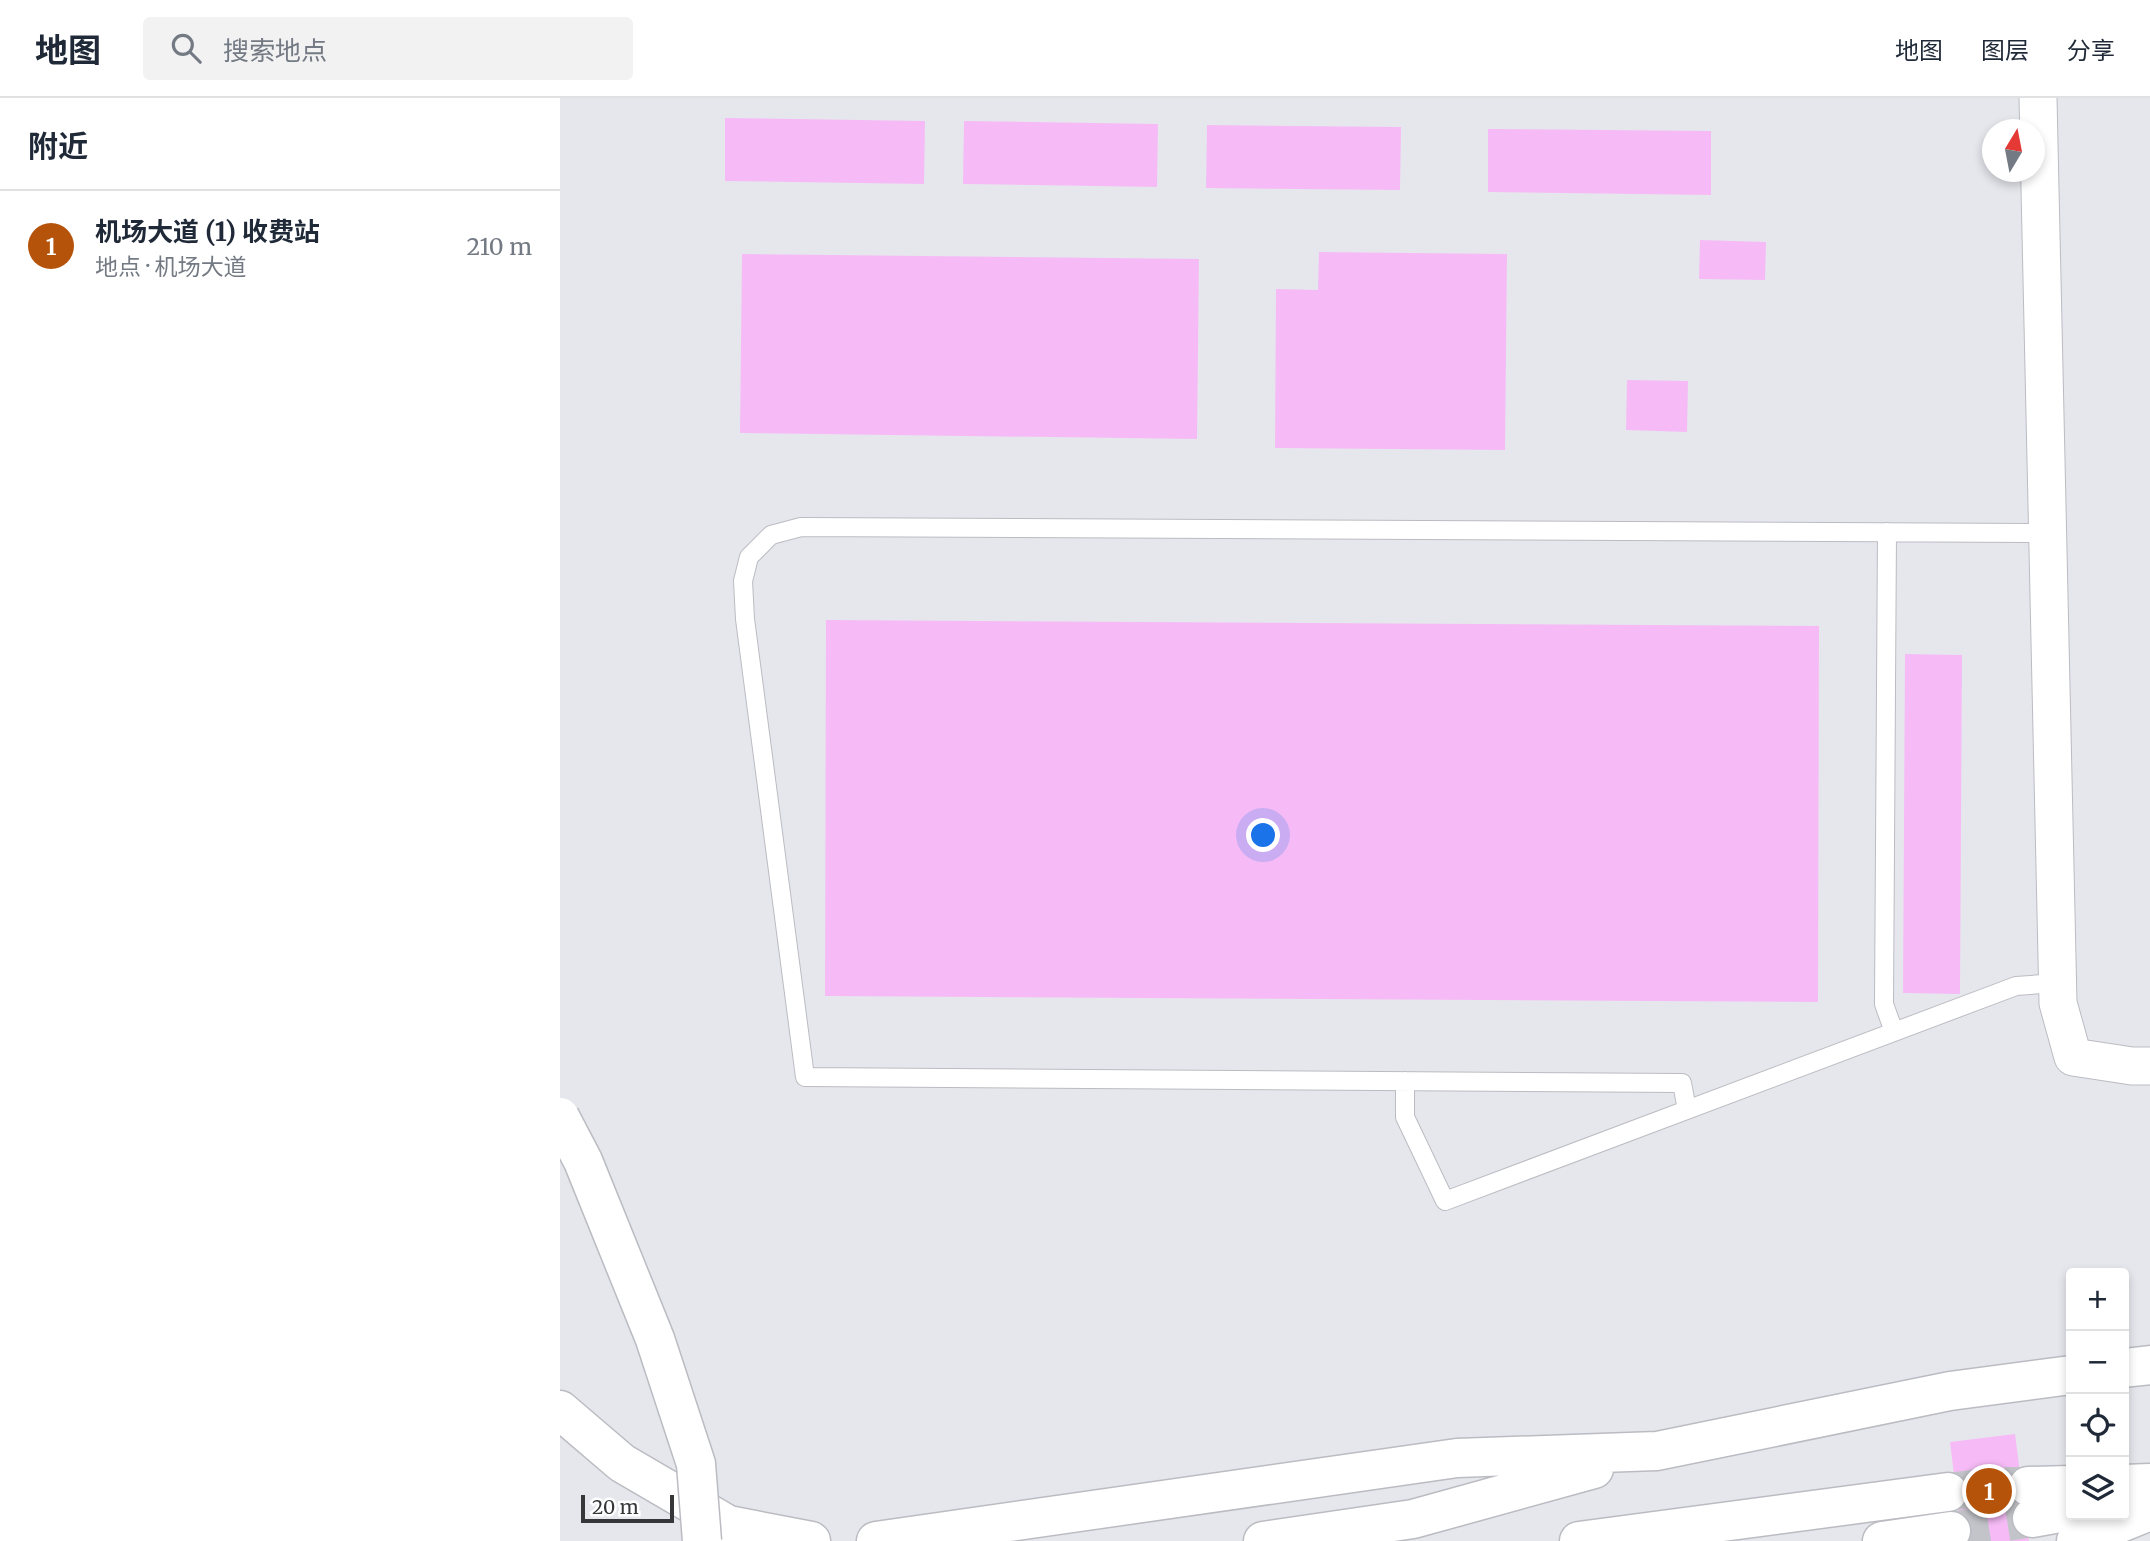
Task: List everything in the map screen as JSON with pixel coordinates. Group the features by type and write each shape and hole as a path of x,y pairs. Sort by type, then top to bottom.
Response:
{"main road":[{"path":"560,1117 583,1161 655,1339 696,1464 702,1541"},
{"path":"2129,1367 2150,1365"},
{"path":"1263,1541 1413,1519 1657,1451 1950,1391 2066,1376"},
{"path":"560,1410 622,1463 728,1525 811,1541"},
{"path":"876,1541 1457,1458 1657,1451"},
{"path":"2129,1484 2150,1483"},
{"path":"2066,1487 2030,1502 2066,1510"},
{"path":"1579,1541 1948,1492"},
{"path":"2129,1500 2150,1496"},
{"path":"2076,1541 2150,1511"},
{"path":"1882,1541 1951,1531"}],"street":[{"path":"2038,98 2058,1003 2073,1057 2150,1066"}],"lane":[{"path":"1687,1110 1682,1083 805,1077 745,619 743,581 749,556 771,535 801,527 2048,533"},
{"path":"1887,532 1884,1004 1894,1032"},
{"path":"1405,1081 1405,1117 1445,1202 2016,986 2057,983"}],"building":[{"path":"725,118 925,121 924,184 725,181"},
{"path":"964,121 1158,124 1157,187 963,184"},
{"path":"1207,125 1401,127 1400,190 1206,188"},
{"path":"1488,129 1711,131 1711,195 1488,192"},
{"path":"1700,240 1766,242 1765,280 1699,279"},
{"path":"1319,252 1507,254 1505,450 1275,448 1276,289 1318,290"},
{"path":"742,254 1199,259 1197,439 740,433"},
{"path":"1627,380 1688,381 1687,432 1626,430"},
{"path":"826,620 1819,626 1818,1002 825,996"},
{"path":"1905,654 1962,655 1960,994 1903,993"},
{"path":"2015,1434 2029,1541 1962,1541 1950,1442"}],"tunnel":[{"path":"1948,1492 1995,1486 2028,1486"},
{"path":"1951,1531 2032,1518"}],"place":[{"name":"机场大道 (1) 收费站","path":"1989,1491"}]}
